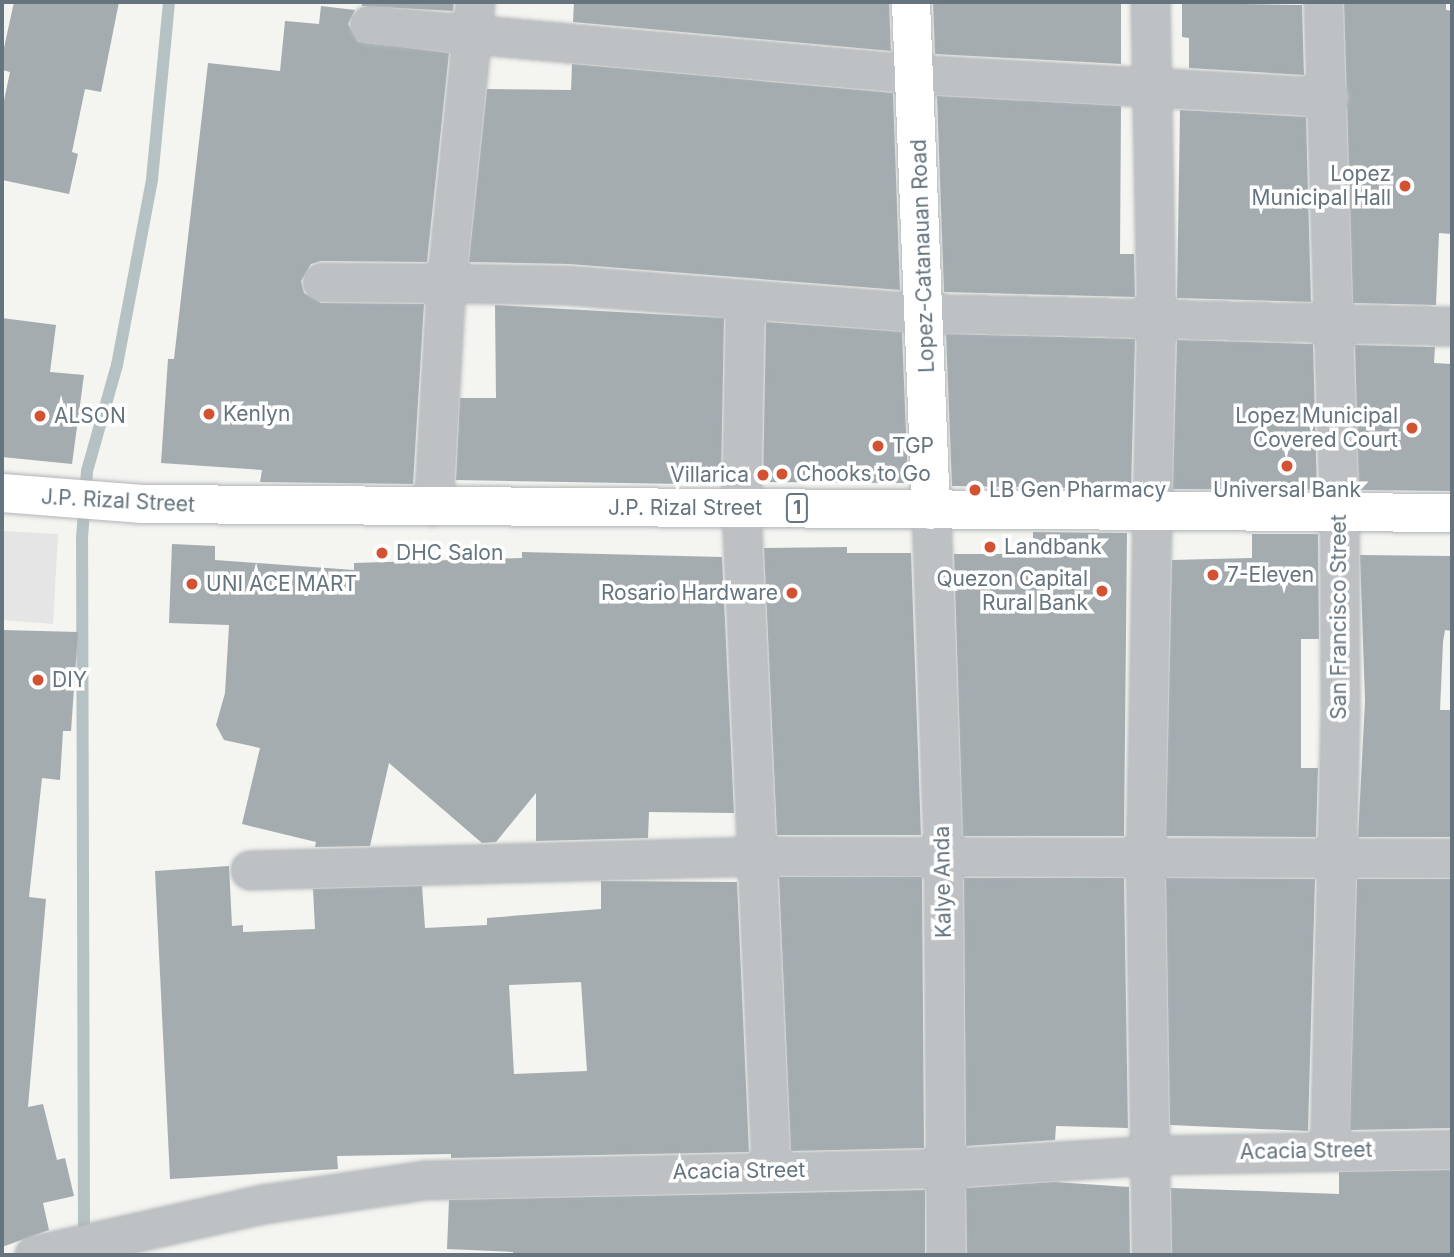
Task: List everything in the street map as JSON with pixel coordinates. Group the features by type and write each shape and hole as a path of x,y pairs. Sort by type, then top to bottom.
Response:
{"main road":[{"name":"Lopez-Catanauan Road","path":"911,2 926,313 931,510"},
{"name":"J.P. Rizal Street","path":"2,493 57,500 143,504 931,510 1154,508 1452,513"}],"street":[{"path":"1150,2 1154,89 1156,316 1145,859 1151,1255"},
{"name":"San Francisco Street","path":"1323,2 1329,97 1339,511 1340,713 1334,857 1329,1149"},
{"path":"433,508 446,283 472,19"},
{"path":"369,25 472,19 915,74 1329,97"},
{"path":"322,282 567,285 926,313 1336,320 1452,326"},
{"path":"745,299 741,508 771,1170"},
{"name":"Kalye Anda","path":"931,510 943,854 946,1255"},
{"path":"250,870 757,856 943,854 1145,859 1452,858"},
{"name":"Acacia Street","path":"49,1252 107,1236 356,1188 424,1180 947,1168 1151,1155 1329,1149 1452,1149"}],"shaded area":[{"path":"2,531 58,534 53,624 2,620"}],"building":[{"path":"14,2 119,2 101,92 85,89 72,152 78,154 69,194 2,180 2,110 10,72 2,70 2,57"},
{"path":"362,2 454,2 453,11 362,6"},
{"path":"574,2 889,2 891,51 573,22"},
{"path":"933,2 1121,2 1121,64 935,54"},
{"path":"1344,2 1446,2 1446,10 1452,11 1452,234 1439,233 1436,305 1353,303"},
{"path":"1182,3 1302,5 1304,75 1189,68 1189,38 1182,37"},
{"path":"321,6 355,10 348,24 358,42 449,53 427,262 321,261 311,264 301,281 304,293 321,303 424,304 413,484 260,482 262,470 161,463 168,359 174,359 208,63 280,71 285,21 319,24"},
{"path":"572,64 893,93 900,290 569,264 469,262 487,89 571,90"},
{"path":"937,96 1121,106 1120,254 1134,254 1135,297 944,292"},
{"path":"1180,110 1306,117 1311,302 1177,298"},
{"path":"495,305 724,318 721,479 682,479 682,484 456,480 460,398 496,398"},
{"name":"ALSON","path":"2,318 56,325 50,372 84,375 72,464 2,457"},
{"path":"766,322 902,332 908,483 763,482"},
{"path":"946,334 1135,339 1131,489 952,486"},
{"path":"1177,340 1313,344 1317,490 1173,489"},
{"name":"Lopez Municipal Covered Court","path":"1355,345 1435,347 1434,363 1452,364 1452,491 1359,490"},
{"path":"1033,532 1127,533 1124,836 963,836 954,554 1033,554"},
{"path":"1252,534 1318,534 1319,639 1301,639 1301,768 1318,768 1316,837 1166,836 1172,560 1252,558"},
{"path":"172,544 215,546 215,560 354,570 354,563 522,558 522,552 722,557 734,813 649,812 648,838 536,841 536,793 496,842 482,843 389,763 370,846 315,847 316,842 242,824 260,748 224,740 216,725 225,693 229,625 169,623"},
{"path":"847,547 847,553 911,553 921,835 777,835 764,548"},
{"path":"1360,555 1452,556 1452,631 1445,630 1443,642 1440,710 1452,710 1452,837 1358,837 1365,701"},
{"path":"2,630 78,632 71,731 63,731 60,780 42,778 29,897 46,899 28,1107 43,1104 57,1160 65,1158 74,1196 43,1203 49,1230 2,1247"},
{"path":"229,866 232,926 243,925 243,932 315,929 313,889 422,886 425,928 487,925 487,918 601,909 601,881 737,882 749,1152 451,1158 451,1154 337,1156 338,1169 170,1179 155,871","holes":["581,982 587,1071 514,1074 509,985"]},
{"path":"779,877 922,877 924,1148 791,1151"},
{"path":"964,878 1124,878 1128,1128 1056,1126 1055,1140 966,1146"},
{"path":"1166,878 1315,879 1308,1131 1170,1125"},
{"path":"1357,879 1452,879 1452,1128 1350,1130"},
{"path":"1451,1170 1452,1255 1172,1255 1171,1188 1339,1194 1339,1172"},
{"path":"1054,1182 1129,1187 1130,1255 967,1255 966,1188"},
{"path":"925,1190 925,1255 513,1255 513,1252 447,1249 449,1200"}],"waterway":[{"path":"84,1241 82,538 87,471 117,365 152,179 169,2"}],"place":[{"name":"Lopez Municipal Hall","path":"1405,186"},
{"name":"Kenlyn","path":"209,414"},
{"name":"ALSON","path":"40,416"},
{"name":"Lopez Municipal Covered Court","path":"1412,428"},
{"name":"TGP","path":"878,446"},
{"name":"Universal Bank","path":"1287,466"},
{"name":"Chooks to Go","path":"782,474"},
{"name":"Villarica","path":"763,475"},
{"name":"LB Gen Pharmacy","path":"975,490"},
{"name":"Landbank","path":"990,547"},
{"name":"DHC Salon","path":"382,553"},
{"name":"7-Eleven","path":"1213,575"},
{"name":"UNI ACE MART","path":"192,584"},
{"name":"Quezon Capital Rural Bank","path":"1102,591"},
{"name":"Rosario Hardware","path":"792,593"},
{"name":"DIY","path":"38,680"}]}
